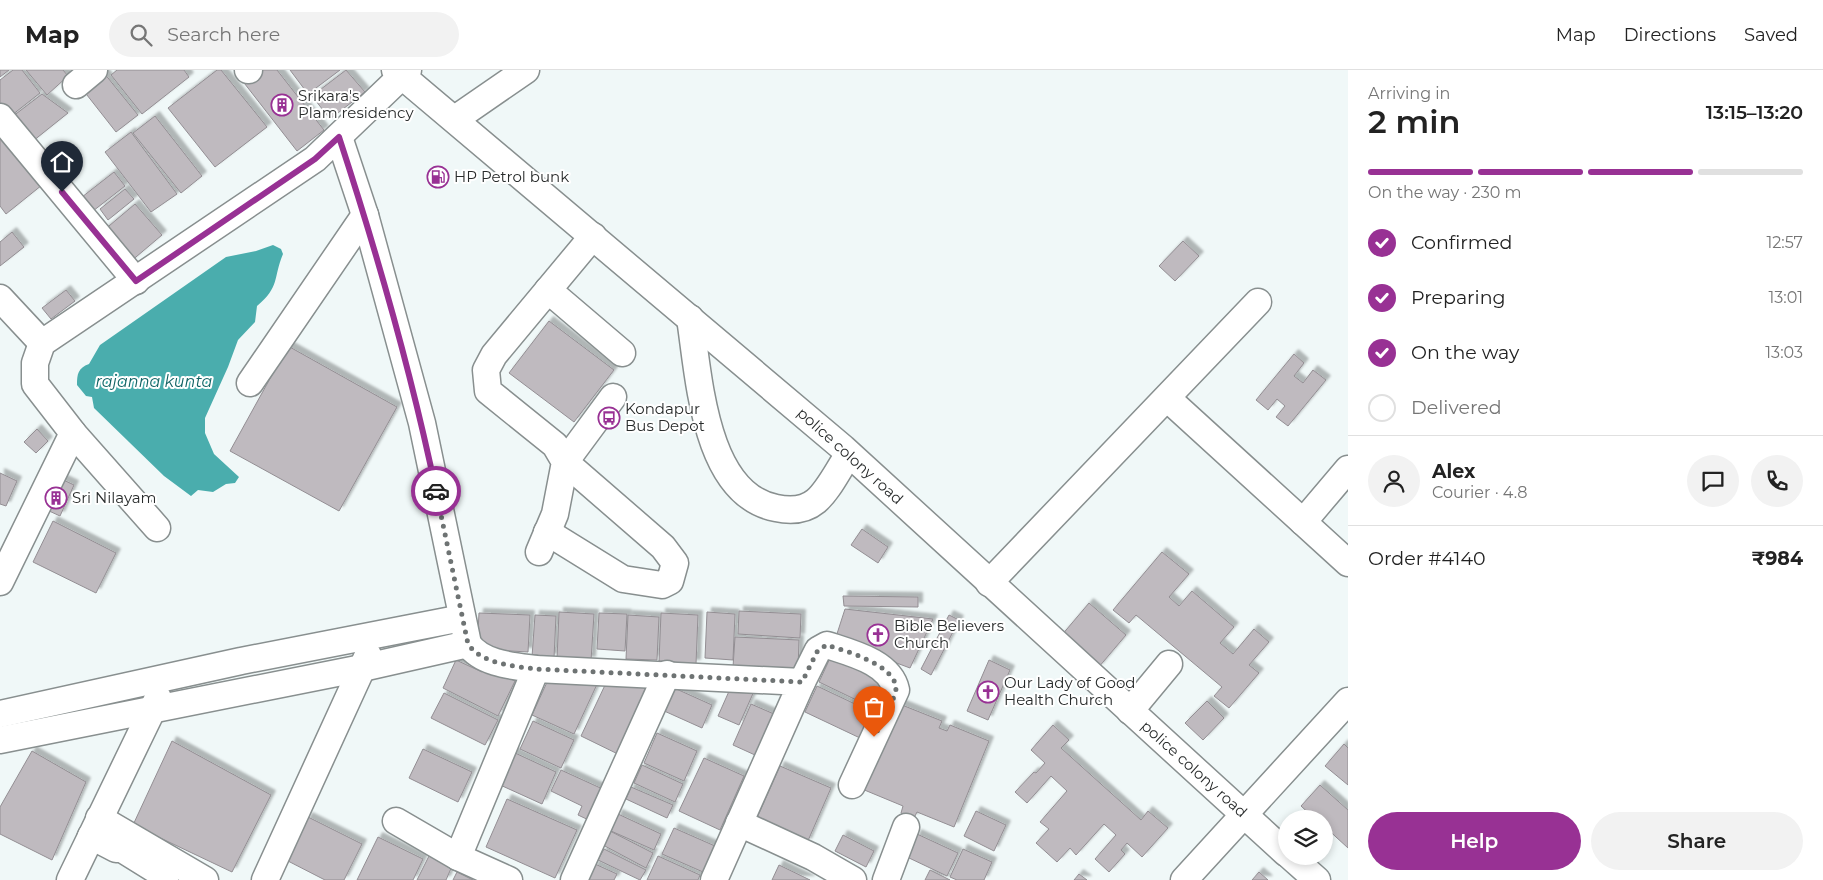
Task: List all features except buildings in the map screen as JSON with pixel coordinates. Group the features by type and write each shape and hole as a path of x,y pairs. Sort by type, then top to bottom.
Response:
{"street":[{"path":"455,119 526,70"},
{"path":"157,528 73,433 35,384 35,363 42,343 315,159 339,137 401,72"},
{"name":"police colony road","path":"401,72 849,454 1278,846"},
{"path":"0,117 136,281"},
{"path":"339,137 365,215 422,423 462,618 468,644 474,652 508,665 536,669 802,682"},
{"path":"250,383 365,215"},
{"path":"593,236 494,355 486,370 488,391 555,445 565,462 663,547 674,563 670,581 662,584 623,579 543,542 555,514 565,462 613,397"},
{"path":"548,290 622,353"},
{"path":"0,298 42,343"},
{"path":"990,583 1258,302"},
{"path":"690,318 709,434 735,485 764,506 788,510 804,508 816,500 849,454"},
{"path":"1167,398 1348,562"},
{"path":"0,582 73,433"},
{"path":"1303,522 1348,469"},
{"path":"0,714 462,618"},
{"path":"265,880 376,635"},
{"path":"0,740 362,668 468,644"},
{"path":"714,880 802,682 818,650 827,645 883,667 894,680 896,690 852,785"},
{"path":"1130,711 1169,664"},
{"path":"458,857 536,669"},
{"path":"574,880 668,674"},
{"path":"70,880 168,678"},
{"path":"1184,880 1243,813 1345,709"},
{"path":"396,821 458,857 508,880"},
{"path":"739,822 813,857 852,880"},
{"path":"95,827 116,849 122,849 164,875 165,880"},
{"path":"95,827 205,880"},
{"path":"886,880 906,827"},
{"path":"1300,865 1317,880"}],"water":[{"name":"rajanna kunta","path":"273,245 281,249 283,254 273,288 257,306 255,322 238,340 205,418 205,433 214,454 239,477 235,483 226,484 213,492 198,490 191,496 164,476 94,408 92,397 86,396 77,385 78,375 82,367 89,364 100,345 226,257 256,251"}],"way so far":[{"path":"436,491 468,644 474,652 508,665 536,669 802,682 818,650 822,646 827,645 883,667 894,680 896,690 874,737"}],"place":[{"name":"Srikara's Plam residency","path":"282,105"},
{"name":"HP Petrol bunk","path":"438,177"},
{"name":"Kondapur Bus Depot","path":"609,418"},
{"name":"Sri Nilayam","path":"56,498"},
{"name":"Bible Believers Church","path":"878,635"},
{"name":"Our Lady of Good Health Church","path":"988,692"}],"route":[{"path":"62,192 136,281 315,159 339,137 365,215 422,423 436,491"}]}
